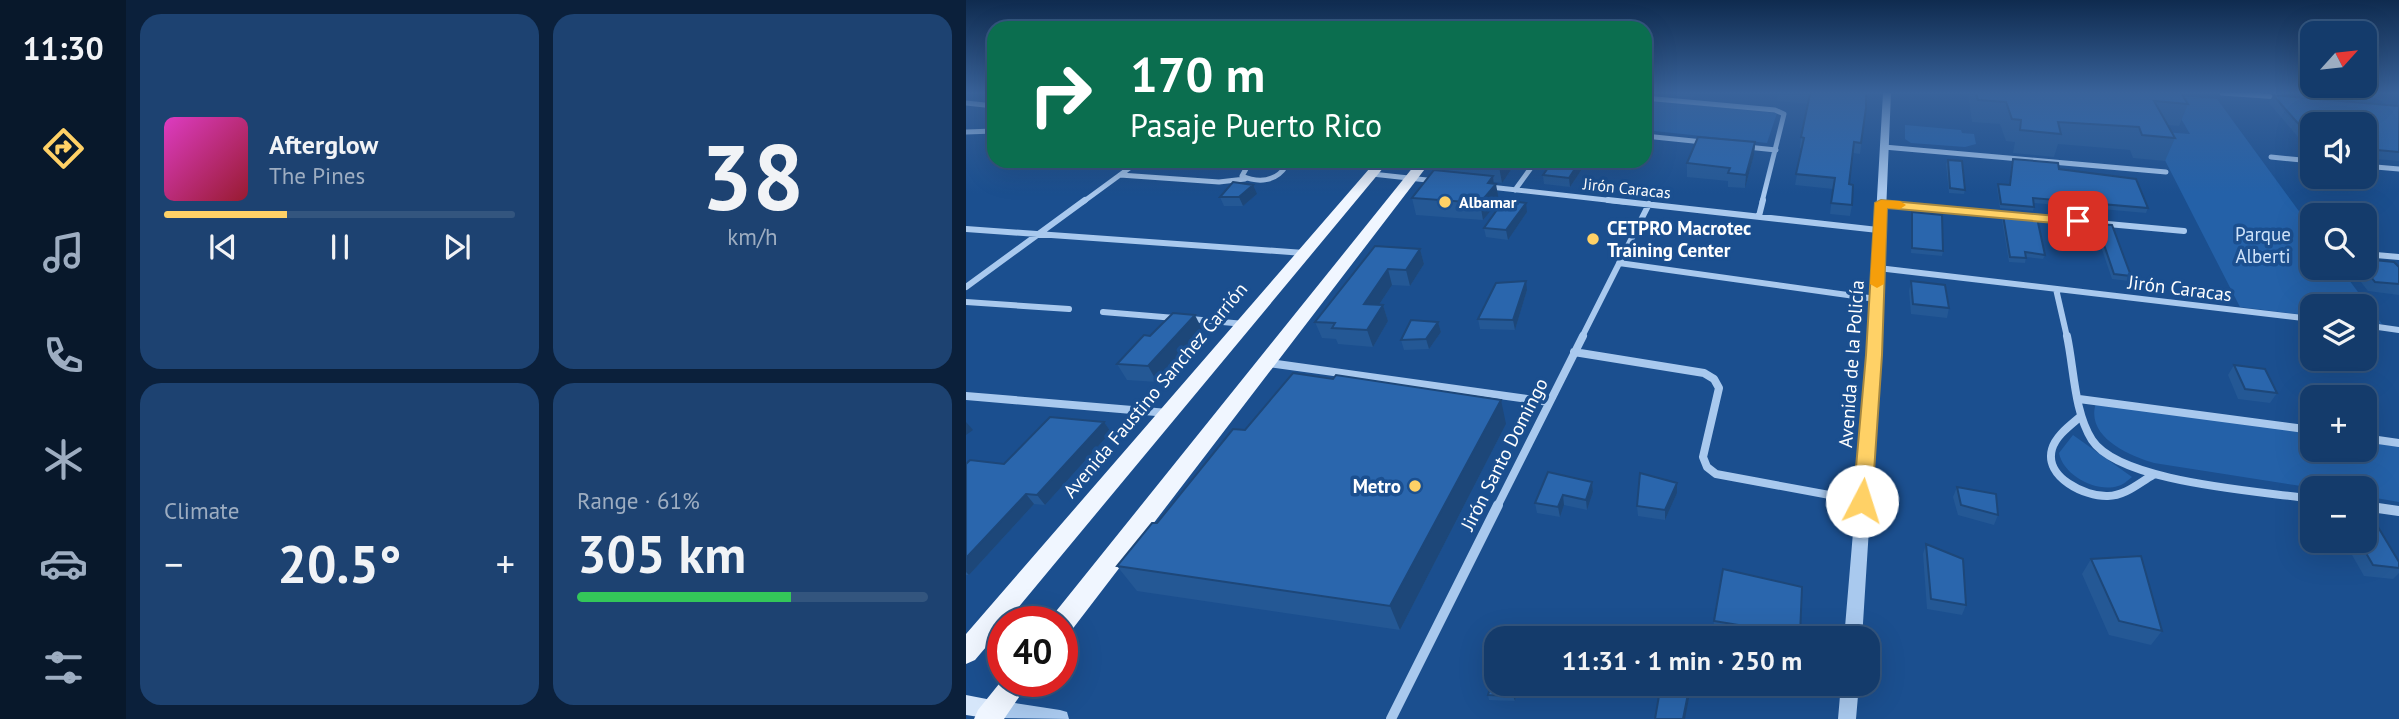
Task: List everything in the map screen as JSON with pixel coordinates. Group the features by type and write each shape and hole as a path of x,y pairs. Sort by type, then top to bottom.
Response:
{"main road":[{"name":"Avenida Faustino Sanchez Carrión","path":"966,652 1377,168"},
{"path":"1075,606 1420,168"},
{"path":"966,705 991,714 1004,697"}],"street":[{"path":"1759,216 1781,127"},
{"name":"Avenida de la Policía","path":"1854,626 1885,127"},
{"path":"966,132 987,131"},
{"path":"1652,137 1711,143"},
{"path":"1737,146 1776,150"},
{"path":"1884,147 2166,172"},
{"path":"2271,157 2300,160"},
{"path":"2377,167 2399,169"},
{"path":"966,288 1130,168"},
{"path":"1245,179 1241,173 1246,168"},
{"path":"1120,176 1219,182 1245,179 1256,181 1278,176 1284,168"},
{"path":"1381,168 1412,178 1438,181"},
{"path":"1515,190 1531,168"},
{"name":"Jirón Caracas","path":"1476,185 1878,230"},
{"path":"1881,203 2184,231"},
{"name":"Jirón Santo Domingo","path":"1391,719 1649,204"},
{"path":"966,229 1306,253"},
{"path":"2377,255 2399,257"},
{"path":"1619,264 1876,299"},
{"name":"Jirón Caracas","path":"1878,268 2300,318"},
{"path":"2056,289 2081,416 2086,433 2096,447 2136,471 2300,497"},
{"path":"966,302 1069,309"},
{"path":"1103,312 1244,324"},
{"path":"2377,327 2399,330"},
{"path":"1574,352 1704,373 1714,379 1719,388 1703,457 1707,467 1716,474 1862,501"},
{"path":"1268,363 1549,402"},
{"path":"966,396 1171,413"},
{"path":"2079,399 2300,428"},
{"path":"2081,416 2052,447 2052,465 2058,474 2081,489 2109,496 2124,492 2153,475"},
{"path":"2377,440 2399,443"},
{"path":"2377,508 2399,511"},
{"path":"1847,719 1849,696"},
{"path":"991,714 1060,719"}],"green space":[{"path":"1652,127 1772,127 1767,143 1652,131"},
{"path":"1905,127 1922,127 1961,130 1962,133 1974,134 1976,144 1965,147 1911,143 1905,139"},
{"name":"Parque Alberti","path":"2186,127 2237,127 2300,213 2300,280 2349,280 2360,294 2300,294 2300,314 2240,307 2150,131 2190,134"},
{"path":"2096,403 2300,430 2300,462 2377,462 2377,441 2399,444 2399,502 2377,498 2377,476 2300,476 2300,486 2154,463 2132,455 2111,442 2102,434 2094,415"},
{"path":"2073,435 2132,477 2122,485 2100,487 2074,475 2059,453"}],"building":[{"path":"1803,127 1863,127 1861,143 1854,142 1849,184 1853,185 1852,205 1831,203 1835,178 1796,174 1804,138 1801,137"},
{"path":"2020,127 2059,127 2061,134 2020,130"},
{"path":"2132,127 2169,127 2175,138 2142,135 2139,127"},
{"path":"2377,127 2399,127 2399,152 2377,150"},
{"path":"1698,137 1755,142 1746,175 1728,173 1730,168 1687,163"},
{"path":"2013,159 2058,163 2059,169 2136,179 2148,208 2033,198 2034,207 2001,204 1998,184 2010,185"},
{"path":"1948,160 1962,161 1965,190 1950,188"},
{"path":"1548,168 1575,168 1569,178 1543,175"},
{"path":"1434,170 1493,176 1488,183 1496,184 1480,203 1412,198"},
{"path":"1233,182 1253,185 1239,197 1220,197"},
{"path":"1504,200 1526,203 1506,230 1484,228"},
{"path":"1912,212 1942,215 1943,251 1912,248"},
{"path":"2003,215 2037,218 2045,255 2025,252 2026,258 2010,257"},
{"path":"2097,224 2112,225 2131,276 2114,274"},
{"path":"1375,246 1420,249 1406,270 1388,269 1364,304 1383,305 1367,330 1332,328 1335,323 1315,322"},
{"path":"2377,260 2394,262 2399,267 2399,284 2375,282"},
{"path":"1526,281 1513,320 1478,319 1496,283"},
{"path":"1911,281 1945,285 1949,308 1913,304"},
{"path":"1173,313 1195,315 1148,366 1117,364 1144,335 1150,336"},
{"path":"1411,320 1438,322 1426,339 1401,340"},
{"path":"2234,365 2265,369 2277,393 2245,389"},
{"path":"1293,373 1333,379 1336,375 1501,400 1390,606 1117,566 1152,523 1157,523 1233,429 1245,430"},
{"path":"1050,417 1104,422 1037,495 1026,494 966,558 966,464 970,460 1004,464"},
{"path":"1548,472 1592,482 1586,500 1563,495 1558,507 1535,503"},
{"path":"1640,473 1677,483 1665,510 1637,506"},
{"path":"1957,487 1996,494 1998,515 1961,505"},
{"path":"2377,525 2399,562 2399,568 2373,565 2366,553 2377,553"},
{"path":"1926,544 1963,559 1966,605 1931,599"},
{"path":"2141,556 2162,631 2119,621 2091,559"},
{"path":"1723,569 1802,587 1800,626 1745,626 1714,621"},
{"path":"1659,696 1688,696 1683,719 1655,719"}],"slow traffic":[{"path":"1877,284 1881,203 1900,205"}],"place":[{"name":"Albamar","path":"1445,202"},
{"name":"CETPRO Macrotec Training Center","path":"1593,239"},
{"name":"Metro","path":"1415,486"}],"route":[{"path":"1862,501 1874,355 1881,203 2078,221"}]}
